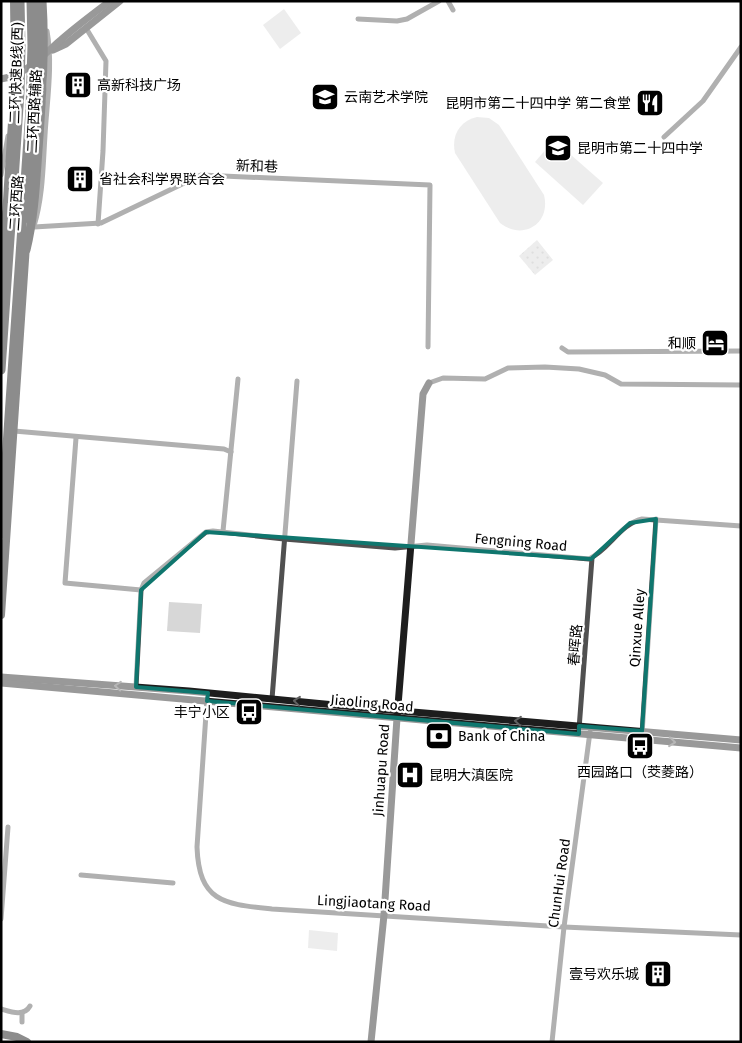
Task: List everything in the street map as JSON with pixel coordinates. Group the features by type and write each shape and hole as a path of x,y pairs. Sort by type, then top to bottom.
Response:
{"highway":[{"path":"1,370 21,60 20,1"},
{"name":"二环快速B线(西)","path":"1,534 30,101 32,54 31,1"},
{"path":"26,250 35,196 42,76 39,1"},
{"path":"1,246 15,160"}],"main road":[{"name":"二环西路","path":"1,289 15,75 14,1"},
{"name":"二环西路","path":"1,615 26,250 39,1"},
{"path":"4,1034 26,1041"}],"street":[{"name":"二环西路辅路","path":"26,250 34,227 40,196 48,52 47,32 39,1"},
{"path":"1,79 15,75 37,61 110,1"},
{"path":"48,52 66,44 120,1"},
{"path":"358,19 397,21 407,19 439,1"},
{"path":"448,1 453,10"},
{"path":"86,28 106,61 98,224"},
{"path":"664,137 703,101 741,47"},
{"name":"二环西路辅路","path":"1,175 13,108"},
{"name":"新和巷","path":"34,227 98,224 201,175 430,185 428,348"},
{"path":"562,348 568,352 741,351"},
{"path":"429,383 443,378 485,378 508,368 545,367 579,369 605,375 621,384 741,385"},
{"path":"223,531 238,379"},
{"path":"272,699 297,381"},
{"name":"Jinhuapu Road","path":"371,1042 384,915 423,394 429,383"},
{"path":"14,431 76,438 224,449 231,452"},
{"path":"76,438 65,583 141,590 136,687"},
{"path":"592,558 630,523 642,519 741,526"},
{"name":"Qinxue Alley","path":"642,735 656,519"},
{"name":"Fengning Road","path":"141,590 144,583 206,532 223,531 284,539 395,548 427,545 560,557 592,558"},
{"name":"春晖路","path":"579,734 592,558"},
{"name":"Jiaoling Road","path":"1,677 136,687 207,697 272,699 579,734 590,731 741,740"},
{"name":"Jiaoling Road","path":"1,683 207,697 398,714 580,726 590,731"},
{"name":"Lingjiaotang Road","path":"207,697 197,847 201,877 215,896 236,905 272,909 564,927 741,935"},
{"name":"ChunHui Road","path":"552,1042 564,927 590,731"},
{"name":"Jiaoling Road","path":"642,735 741,748"},
{"path":"1,918 8,827"},
{"path":"82,876 173,883"},
{"path":"1,1009 22,1013 28,1010 30,1006"},
{"path":"22,1013 22,1022"}],"highlighted area":[{"path":"656,519 642,731 579,726 579,734 207,701 208,693 136,687 141,590 206,532 591,559 630,523"}],"shaded area":[{"path":"284,9 301,33 280,49 263,25"},
{"path":"477,117 489,118 499,125 544,195 545,205 543,214 533,227 526,230 518,230 500,223 455,153 454,140 458,130 466,122"},
{"path":"554,140 603,183 583,205 535,162"},
{"path":"537,240 553,260 535,275 519,256"},
{"path":"169,602 202,604 200,633 167,631"},
{"path":"309,930 338,933 337,951 308,948"}],"place":[{"name":"高新科技广场","path":"78,85"},
{"name":"云南艺术学院","path":"325,97"},
{"name":"昆明市第二十四中学 第二食堂","path":"650,103"},
{"name":"昆明市第二十四中学","path":"558,148"},
{"name":"省社会科学界联合会","path":"80,179"},
{"name":"和顺","path":"715,343"},
{"name":"丰宁小区","path":"249,712"},
{"name":"Bank of China","path":"439,736"},
{"name":"西园路口（茭菱路）","path":"640,746"},
{"name":"昆明大滇医院","path":"410,775"},
{"name":"壹号欢乐城","path":"658,974"}]}
